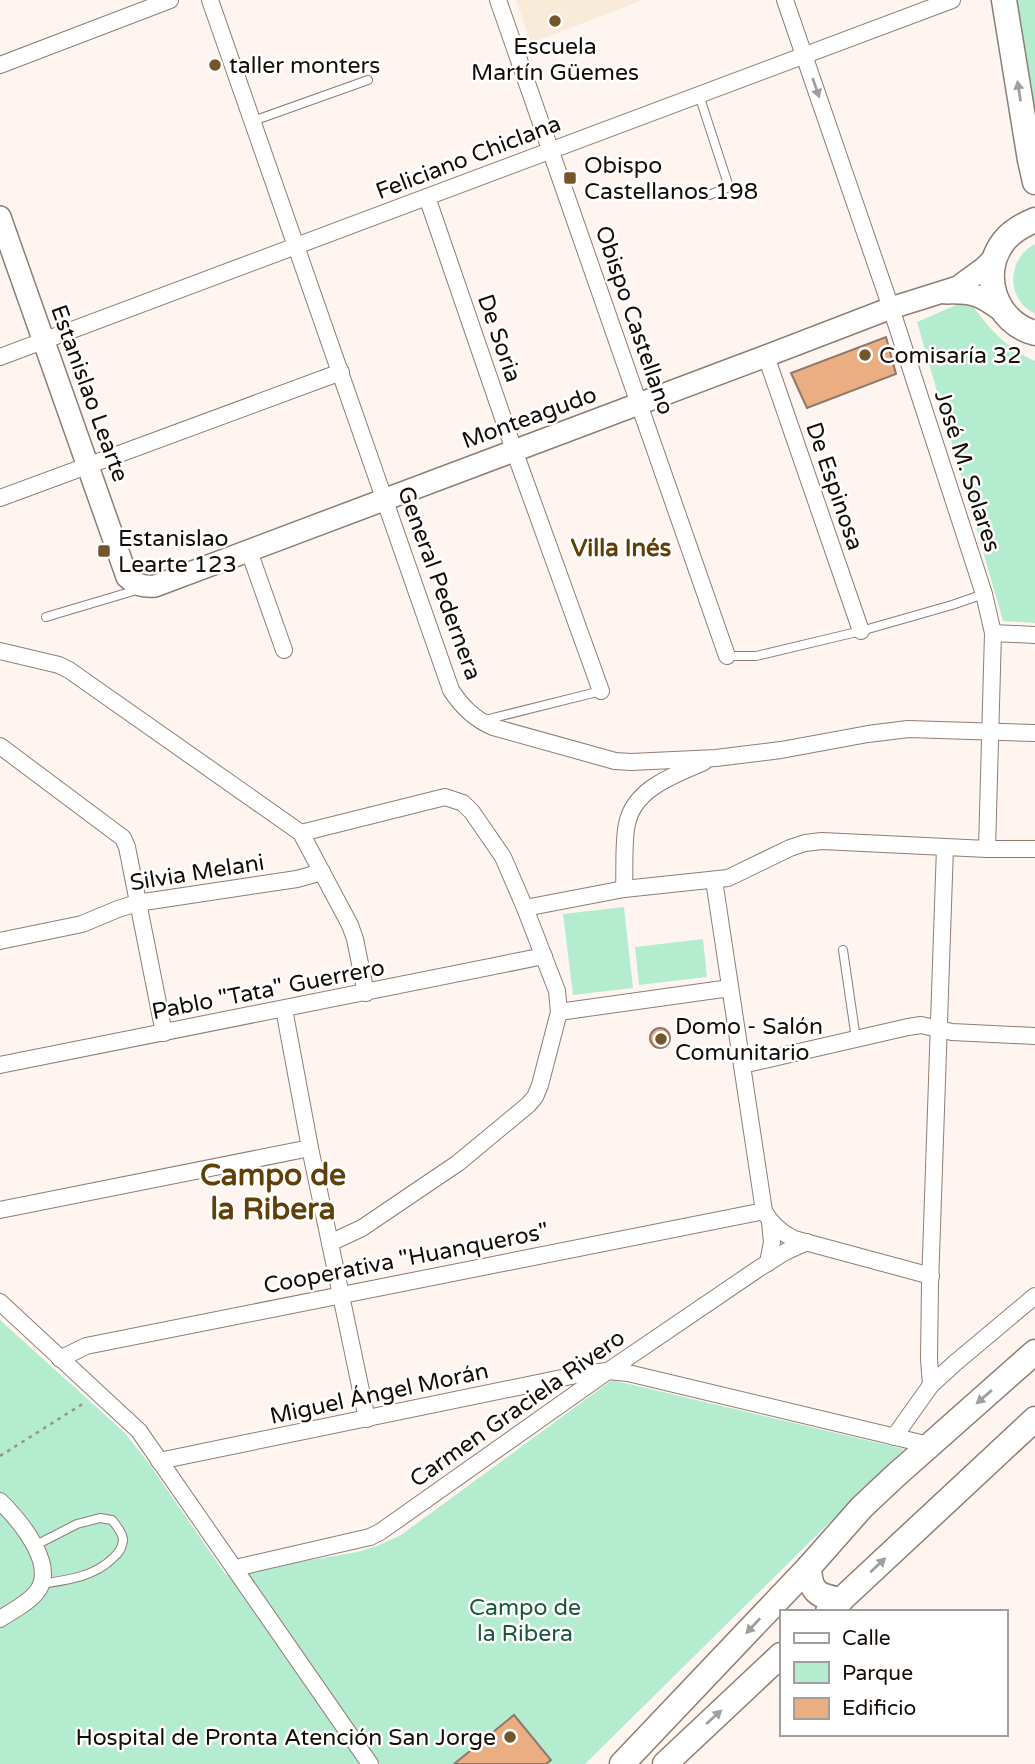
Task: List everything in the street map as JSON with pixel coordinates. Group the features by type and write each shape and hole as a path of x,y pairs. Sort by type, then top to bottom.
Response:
{"main road":[{"path":"1004,0 1035,182"},
{"path":"1035,220 1017,228 1003,242 994,258 991,277 994,295 1002,311 1015,324 1035,333"},
{"path":"622,1764 809,1567 862,1507 1035,1352"},
{"path":"809,1567 813,1588 835,1606 1035,1419"},
{"path":"665,1764 780,1656"}],"street":[{"path":"0,65 170,0"},
{"name":"General Pedernera","path":"210,0 451,690 462,706 480,721 493,727 615,761 631,762 716,758 781,750 892,730 1035,733"},
{"name":"Obispo Castellano","path":"498,0 727,656"},
{"name":"José M. Solares","path":"785,0 891,308 984,594 993,633 987,849"},
{"name":"Feliciano Chiclana","path":"0,357 952,0"},
{"name":"De Soria","path":"427,197 601,691"},
{"name":"Estanislao Learte","path":"0,217 127,577 141,585"},
{"name":"Monteagudo","path":"141,585 155,586 891,308 940,294 970,280 994,258"},
{"name":"Monteagudo","path":"940,294 964,292 983,298 1002,311"},
{"name":"De Espinosa","path":"766,356 861,631"},
{"path":"0,498 341,372"},
{"path":"249,551 284,650"},
{"path":"993,633 1035,635"},
{"path":"0,651 59,665 69,670 301,833 350,925 366,992"},
{"path":"0,746 123,838 164,1033"},
{"path":"624,889 626,825 632,807 645,793 666,779 716,758"},
{"path":"301,833 445,797 457,800 472,812 511,873 557,991 559,1012 540,1085 528,1105 458,1163 362,1228 330,1243"},
{"path":"525,908 624,889 728,878 790,848 822,841 1035,849"},
{"path":"931,1385 929,1352 945,847"},
{"name":"Silvia Melani","path":"0,941 82,924 137,903 298,879 322,872"},
{"path":"714,880 772,1242 768,1263"},
{"name":"Pablo \"Tata\" Guerrero","path":"0,1065 544,956"},
{"path":"559,1012 730,988"},
{"path":"284,1009 367,1419"},
{"path":"742,1065 921,1025 952,1032 1035,1036"},
{"path":"0,1210 310,1148"},
{"path":"767,1216 785,1235 794,1239 931,1276"},
{"name":"Cooperativa \"Huanqueros\"","path":"60,1359 86,1346 341,1294 767,1216"},
{"name":"Carmen Graciela Rivero","path":"235,1568 370,1537 380,1532 608,1371 768,1263 807,1242"},
{"path":"894,1437 931,1385 1035,1296"},
{"path":"0,1302 139,1432 370,1764"},
{"path":"929,1352 934,1359 942,1363 955,1363"},
{"path":"608,1371 628,1373 929,1446"},
{"name":"Miguel Ángel Morán","path":"159,1461 586,1373 608,1371"},
{"path":"535,1384 551,1394 553,1410"},
{"path":"0,1501 21,1526 38,1552 43,1566 38,1591 27,1602 0,1619"}],"lane":[{"path":"253,121 368,80"},
{"path":"699,95 729,187 709,195"},
{"path":"46,617 141,585"},
{"path":"727,656 756,656 861,631 984,594"},
{"path":"480,721 601,691"},
{"path":"842,950 856,1039"},
{"path":"34,1546 77,1524 100,1518 112,1520 123,1540 120,1553 103,1568 83,1576 41,1584"}],"path":[{"path":"0,1456 99,1394"}],"shaded area":[{"name":"Escuela Martín Güemes","path":"516,0 643,0 531,43"}],"green space":[{"path":"1004,0 1035,0 1035,182"},
{"path":"1035,244 1035,314 1025,308 1019,299 1013,279 1019,259"},
{"path":"968,300 1005,343 1035,361 1035,623 1003,621 917,322"},
{"path":"624,907 633,988 573,995 563,914"},
{"path":"703,939 707,977 639,985 635,947"},
{"name":"Campo de la Ribera","path":"0,1320 125,1433 226,1575 357,1552 401,1535 612,1380 904,1449 585,1764 0,1764"}],"building":[{"name":"Comisaría 32","path":"886,337 896,374 807,408 791,373"},
{"name":"Domo - Salón Comunitario","path":"660,1028 667,1031 670,1038 667,1045 660,1048 653,1045 650,1038 653,1031"},
{"name":"Hospital de Pronta Atención San Jorge","path":"514,1715 551,1760 546,1764 454,1764"}],"place":[{"name":"Escuela Martín Güemes","path":"555,21"},
{"name":"taller monters","path":"215,65"},
{"name":"Obispo Castellanos 198","path":"570,178"},
{"name":"Comisaría 32","path":"865,355"},
{"name":"Estanislao Learte 123","path":"104,551"},
{"name":"Domo - Salón Comunitario","path":"661,1039"},
{"name":"Hospital de Pronta Atención San Jorge","path":"510,1737"}],"district":[{"name":"Villa Inés","path":"621,548"},
{"name":"Campo de la Ribera","path":"273,1192"}]}
